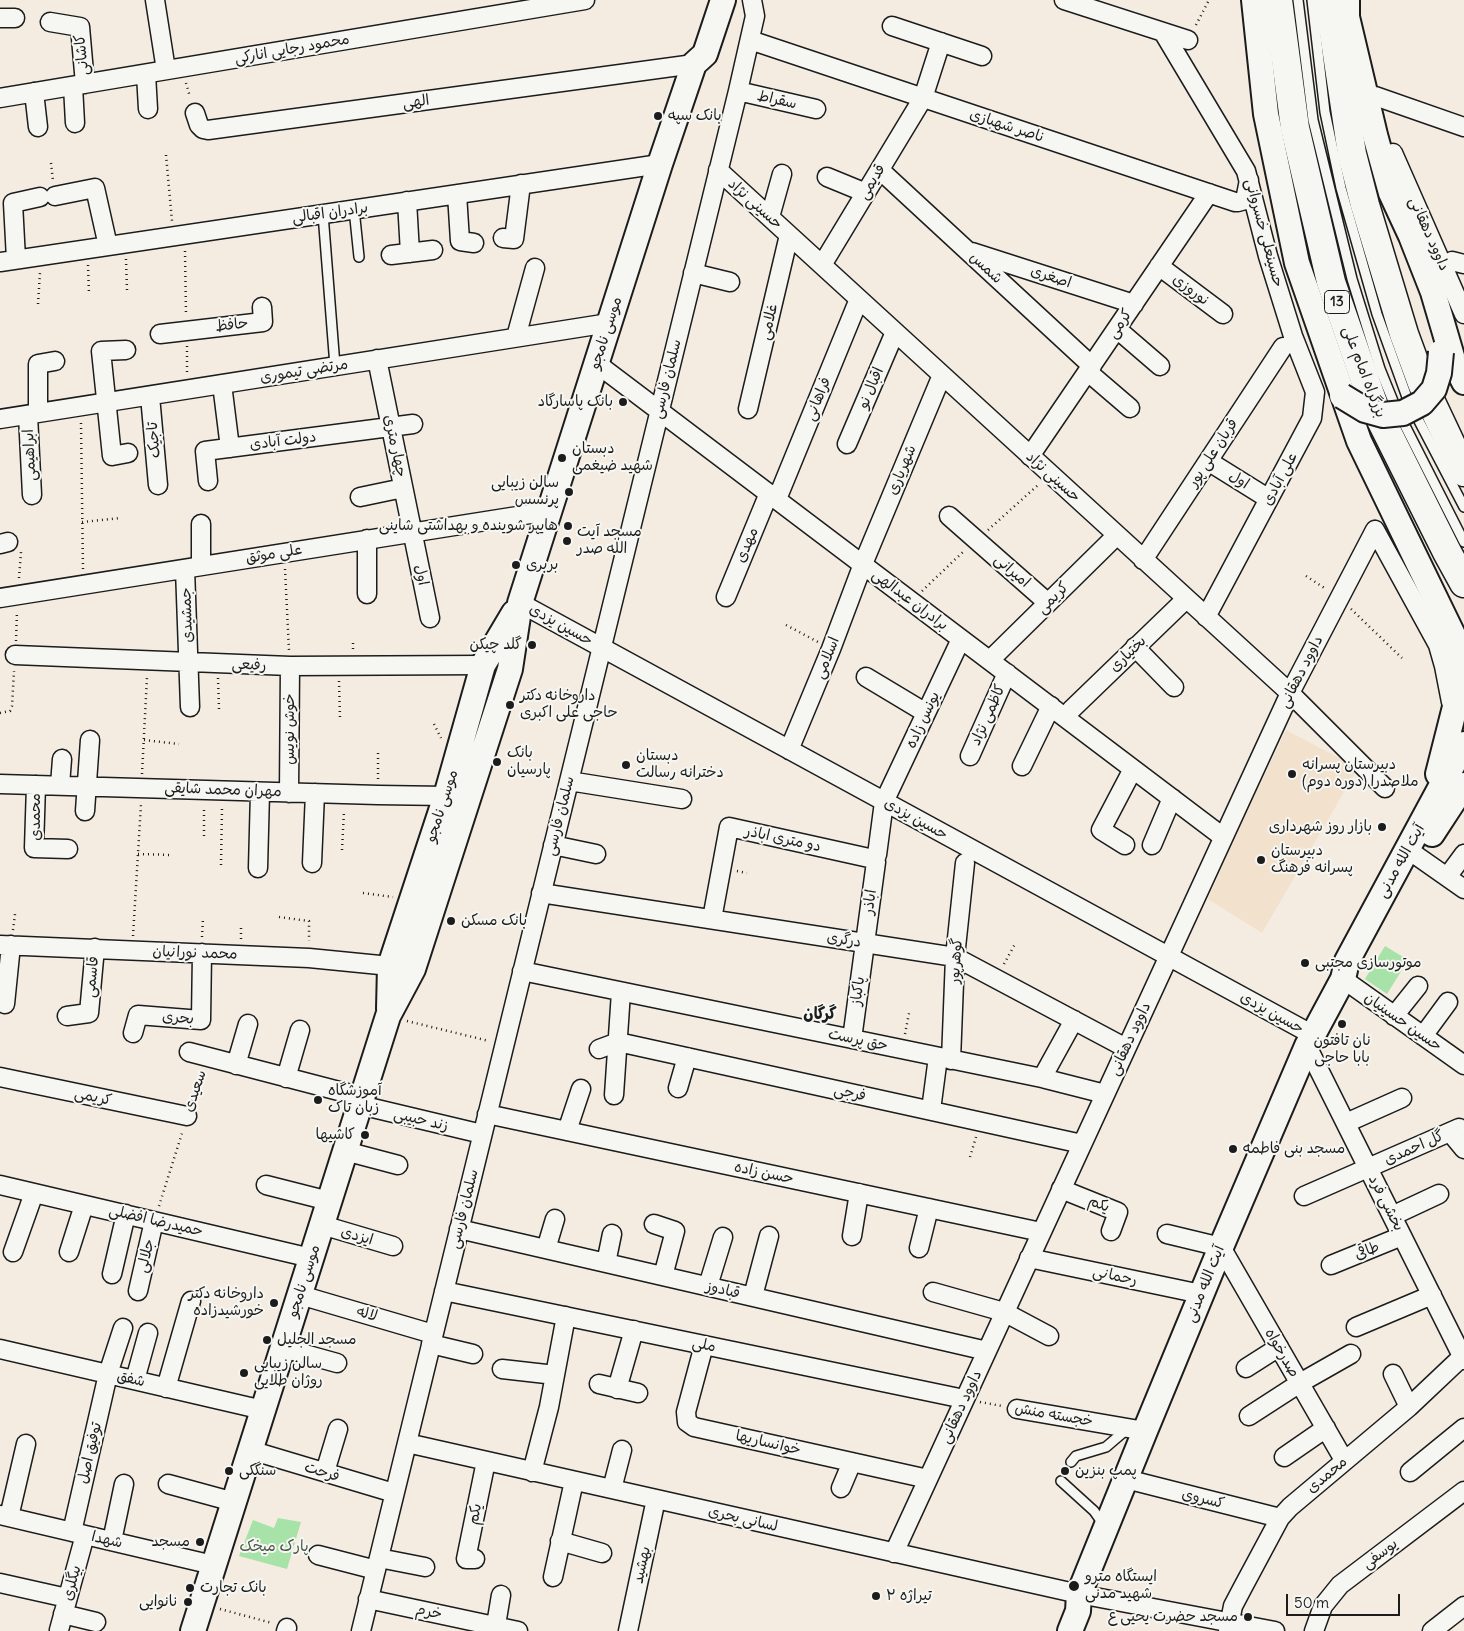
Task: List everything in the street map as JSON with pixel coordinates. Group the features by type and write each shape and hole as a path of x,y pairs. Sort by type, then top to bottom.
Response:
{"highway":[{"name":"بزرگراه امام علی","path":"1278,0 1295,128 1330,282 1374,406 1464,583"},
{"path":"1329,0 1352,154 1365,204 1404,334 1422,383 1464,472"}],"main road":[{"name":"موسی نامجو","path":"694,64 690,51 706,0"},
{"name":"موسی نامجو","path":"388,1016 390,966 411,900 457,799 510,669 520,603 596,362 694,64 705,54 723,0"},
{"path":"1254,0 1266,114 1297,263 1358,441 1455,639 1459,674 1456,703 1432,820"},
{"path":"1342,396 1364,410 1383,415 1403,413 1422,403 1434,389 1439,373 1441,352 1437,334 1410,271 1347,17 1347,0"},
{"path":"1391,193 1411,236 1433,292 1453,360 1464,382"},
{"name":"موسی نامجو","path":"192,1631 388,1016 413,970 457,799 484,665 520,603"},
{"name":"آیت الله مدنی","path":"1070,1631 1078,1611 1079,1594 1126,1479 1141,1421 1201,1294 1310,1040 1343,979 1358,969 1412,853 1432,820 1464,744"},
{"name":"آیت الله مدنی","path":"1432,820 1464,785"},
{"path":"1432,820 1464,805"},
{"name":"آیت الله مدنی","path":"1054,1631 1064,1607 1079,1594"}],"street":[{"path":"155,0 174,69"},
{"name":"محمود رجایی انارکی","path":"0,98 584,0"},
{"name":"سلمان فارسی","path":"361,1631 738,91 755,16 752,0"},
{"path":"1064,0 1188,40"},
{"name":"کاشانی","path":"50,22 80,26 79,85"},
{"path":"892,26 982,56"},
{"name":"حسینعلی خسروانی","path":"1163,32 1242,164 1249,180 1288,342"},
{"name":"ناصر شهبازی","path":"750,40 1235,202 1245,200 1249,180"},
{"name":"قدیمی","path":"822,265 923,98 941,42"},
{"name":"الهی","path":"195,112 199,125 203,130 208,130 694,64"},
{"path":"146,74 148,109"},
{"path":"75,123 79,85"},
{"name":"سقراط","path":"738,91 816,109"},
{"path":"34,92 38,127"},
{"path":"1376,96 1464,127"},
{"name":"داوود دهقانی","path":"1393,153 1464,314"},
{"name":"برادران اقبالی","path":"8,261 660,164"},
{"name":"حسینی نژاد","path":"718,170 1290,693 1385,788"},
{"name":"شمس","path":"880,170 968,251 1130,408"},
{"path":"770,217 784,174"},
{"path":"827,177 866,193"},
{"path":"503,238 514,239 521,184"},
{"path":"8,261 13,203 95,188 108,246"},
{"name":"کرمی","path":"1030,456 1209,192"},
{"path":"457,194 460,241 474,243"},
{"path":"407,201 410,253"},
{"name":"غلامی","path":"748,409 789,235"},
{"path":"391,255 433,250"},
{"name":"اصغری","path":"968,251 1134,304"},
{"name":"نوروزی","path":"1159,266 1223,314"},
{"path":"516,337 535,268"},
{"path":"693,273 730,282"},
{"name":"فراهانی","path":"773,496 859,299"},
{"name":"حافظ","path":"186,330 263,322 262,307"},
{"name":"مرتضی تیموری","path":"0,419 609,323"},
{"path":"1117,329 1160,366"},
{"path":"160,334 186,330"},
{"name":"اقبال نو","path":"847,444 895,332"},
{"name":"قربان علی پور","path":"1143,560 1288,342"},
{"name":"علی آبادی","path":"1206,616 1312,418 1314,410 1313,386 1288,342"},
{"path":"126,350 101,351 112,456 128,453"},
{"name":"چهار متری","path":"377,359 412,532"},
{"name":"ابراهیمی","path":"32,495 33,414 38,364 55,361"},
{"name":"برادران عبدالهی","path":"596,362 1223,837"},
{"name":"شهریاری","path":"863,564 942,375"},
{"path":"222,384 230,448"},
{"name":"تاجیک","path":"150,396 158,485"},
{"name":"دولت آبادی","path":"208,480 205,451 414,424"},
{"name":"اول","path":"1208,461 1270,499"},
{"path":"360,497 403,488"},
{"name":"مهدی","path":"726,597 773,496"},
{"name":"علی موثق","path":"0,598 549,511"},
{"name":"امیرانی","path":"949,516 1048,603"},
{"name":"جمشیدی","path":"190,707 188,662 193,567 201,524"},
{"name":"داوود دهقانی","path":"894,1553 1290,693 1375,530 1438,645 1453,715"},
{"name":"اول","path":"412,532 430,618"},
{"name":"کریمی","path":"990,660 1117,535"},
{"path":"367,539 367,594"},
{"name":"اسلامی","path":"790,750 863,564"},
{"name":"بختیاری","path":"1071,710 1186,599"},
{"name":"حسین یزدی","path":"520,603 1168,956 1310,1040"},
{"name":"یونس زاده","path":"884,802 961,639"},
{"path":"1135,647 1174,687"},
{"name":"رفیعی","path":"15,655 290,666 484,665"},
{"name":"خوش نویس","path":"289,792 290,666"},
{"name":"کاظمی نژاد","path":"970,756 1007,673"},
{"path":"866,676 926,713"},
{"path":"1022,766 1051,706"},
{"path":"85,810 90,740"},
{"path":"60,786 62,759"},
{"path":"1125,845 1101,830 1133,769"},
{"path":"569,780 682,799"},
{"name":"مهران محمد شایقی","path":"0,784 457,799"},
{"name":"محمدی","path":"36,785 34,848 68,849"},
{"path":"258,868 260,792"},
{"path":"312,863 315,793"},
{"path":"1152,845 1172,798"},
{"name":"اباذر","path":"864,943 874,858 884,802"},
{"name":"دو متری اباذر","path":"712,919 729,827 874,858"},
{"path":"553,845 596,854"},
{"path":"1412,853 1464,889"},
{"path":"1447,877 1464,854"},
{"name":"گوهرپور","path":"931,1110 945,1058 965,863"},
{"name":"درگری","path":"541,893 956,957 1126,1048"},
{"name":"پاکباز","path":"852,1039 864,943"},
{"path":"5,1004 6,945"},
{"name":"محمد نورانیان","path":"6,945 309,958 390,966"},
{"name":"قاسمی","path":"67,1016 89,1013 95,948"},
{"name":"بحری","path":"134,1033 138,1015 201,1020 202,953"},
{"name":"حق پرست","path":"522,971 1042,1078 1105,1094"},
{"name":"حسین حسینیان","path":"1343,979 1464,1065"},
{"path":"1394,1016 1418,986"},
{"path":"614,1095 621,992"},
{"path":"1423,1036 1448,1002"},
{"path":"1042,1078 1074,1020"},
{"path":"236,1065 248,1024"},
{"path":"286,1078 300,1030"},
{"name":"بخشی فرد","path":"1310,1040 1346,1123 1463,1357"},
{"path":"599,1049 618,1042"},
{"name":"فرجی","path":"618,1042 1082,1144"},
{"path":"189,1052 207,1058"},
{"path":"678,1088 687,1057"},
{"name":"سعیدی","path":"207,1058 286,1078 361,1101"},
{"name":"کریمی","path":"0,1077 187,1116"},
{"path":"567,1130 581,1089"},
{"path":"1346,1123 1402,1098"},
{"name":"زند حبیبی","path":"361,1101 482,1134"},
{"name":"حسن زاده","path":"487,1114 1041,1232"},
{"name":"گل احمدی","path":"1304,1196 1454,1130 1464,1149"},
{"path":"345,1151 398,1165"},
{"name":"حمیدرضا افضلی","path":"0,1185 312,1258"},
{"path":"266,1185 329,1202"},
{"name":"یکم","path":"1061,1189 1118,1212 1111,1231"},
{"path":"13,1252 34,1193"},
{"path":"852,1236 859,1193"},
{"path":"1392,1216 1439,1194"},
{"path":"70,1252 84,1204"},
{"path":"919,1248 929,1208"},
{"path":"112,1274 126,1214"},
{"path":"546,1249 555,1220"},
{"name":"جلالی","path":"138,1291 154,1221"},
{"path":"654,1224 675,1231 663,1276"},
{"name":"ایزدی","path":"322,1225 393,1246"},
{"name":"قبادوز","path":"459,1229 987,1350"},
{"path":"606,1263 612,1234"},
{"path":"1167,1234 1221,1247"},
{"path":"753,1296 770,1236"},
{"name":"طاقی","path":"1331,1265 1402,1236"},
{"path":"708,1286 723,1237"},
{"name":"صدرخواه","path":"1221,1247 1344,1460"},
{"name":"رحمانی","path":"1030,1258 1201,1294"},
{"name":"ملی","path":"444,1291 964,1399"},
{"path":"933,1292 1004,1312 1049,1336"},
{"name":"لاله","path":"300,1295 473,1354"},
{"path":"1356,1327 1432,1295"},
{"path":"166,1388 191,1300"},
{"path":"532,1472 555,1375 566,1316"},
{"name":"توفیق اصل","path":"79,1534 108,1374 124,1328"},
{"path":"617,1388 634,1330"},
{"path":"135,1380 148,1333"},
{"name":"خوانساریها","path":"704,1345 686,1412 688,1422 694,1427 928,1479"},
{"path":"1246,1368 1279,1347"},
{"name":"شفق","path":"0,1348 263,1410"},
{"path":"283,1348 337,1363"},
{"path":"1249,1416 1300,1383 1352,1354"},
{"name":"محمدی","path":"1228,1627 1236,1600 1280,1518 1290,1506 1409,1406 1463,1357"},
{"path":"502,1368 555,1375"},
{"path":"1393,1374 1409,1406"},
{"path":"599,1384 638,1393"},
{"name":"خجسته منش","path":"1017,1408 1141,1421"},
{"path":"1284,1457 1326,1428"},
{"path":"1410,1472 1464,1428"},
{"path":"324,1472 338,1429"},
{"name":"لسانی بحری","path":"407,1443 1228,1627 1275,1631"},
{"path":"4,1516 26,1444"},
{"name":"فرحت","path":"250,1450 394,1493"},
{"path":"612,1489 622,1450"},
{"name":"یکم","path":"475,1559 466,1558 486,1461"},
{"path":"841,1488 852,1462"},
{"name":"کسروی","path":"1126,1479 1280,1518"},
{"path":"553,1576 574,1481"},
{"path":"112,1541 124,1484"},
{"path":"168,1484 234,1502"},
{"name":"یوسفی","path":"1314,1631 1323,1606 1340,1584 1464,1491"},
{"name":"بهشید","path":"628,1631 656,1499"},
{"name":"شهدا","path":"4,1516 213,1565"},
{"name":"بیگلری","path":"63,1614 79,1534"},
{"path":"560,1541 602,1553"},
{"path":"318,1555 377,1564 424,1566"},
{"path":"0,1583 63,1614 96,1622"},
{"path":"495,1629 500,1595"},
{"name":"خرم","path":"368,1599 495,1629 518,1631"},
{"path":"1441,1628 1464,1606"}],"lane":[{"path":"1298,0 1313,120 1352,280 1380,368 1395,406 1464,542"},
{"path":"1312,0 1327,122 1341,188 1377,314 1408,400 1464,507"},
{"path":"354,209 359,257"},
{"path":"323,214 335,366"},
{"path":"1071,1462 1076,1456 1106,1446 1141,1421"},
{"path":"1061,1481 1094,1511 1106,1527"}],"path":[{"path":"1188,40 1209,0"},
{"path":"174,69 195,112"},
{"path":"166,155 179,235 188,390"},
{"path":"126,243 127,290"},
{"path":"88,249 89,295"},
{"path":"38,304 42,256"},
{"path":"80,407 83,585"},
{"path":"82,522 121,518"},
{"path":"10,546 18,596"},
{"path":"284,553 290,666"},
{"path":"1306,576 1340,598 1402,658"},
{"path":"786,625 831,649"},
{"path":"132,950 142,788 147,660"},
{"path":"218,664 219,708"},
{"path":"339,667 340,718"},
{"path":"144,740 179,744"},
{"path":"378,753 378,795"},
{"path":"204,790 204,836"},
{"path":"221,865 223,790"},
{"path":"342,850 344,794"},
{"path":"138,854 172,855"},
{"path":"363,893 411,900"},
{"path":"279,917 309,921 309,958"},
{"path":"996,978 1015,944"},
{"path":"903,1050 909,1014"},
{"path":"388,1016 504,1044"},
{"name":"سعیدی","path":"154,1221 207,1058"},
{"path":"970,1158 980,1121"},
{"name":"خجسته منش","path":"964,1399 1017,1408"},
{"path":"201,1603 287,1629"}],"shaded area":[{"path":"1286,730 1358,768 1262,933 1208,899"}],"green space":[{"path":"1385,946 1408,960 1387,994 1365,979"},
{"name":"پارک میخک","path":"278,1518 301,1522 287,1569 239,1556 253,1520 274,1528"}],"place":[{"name":"بانک سپه","path":"658,116"},
{"name":"بانک پاسارگاد","path":"623,402"},
{"name":"دبستان شهید ضیغمی","path":"562,458"},
{"name":"سالن زيبايى پرنسس","path":"569,492"},
{"name":"هایپر شوینده و بهداشتی شاینی","path":"568,526"},
{"name":"مسجد آیت الله صدر","path":"567,541"},
{"name":"بربری","path":"516,565"},
{"name":"گلد چیکن","path":"532,645"},
{"name":"داروخانه دکتر حاجی علی اکبری","path":"510,705"},
{"name":"بانک پارسیان","path":"497,762"},
{"name":"دبستان دخترانه رسالت","path":"626,765"},
{"name":"دبيرستان پسرانه ملاصدرا (دوره دوم)","path":"1292,774"},
{"name":"بازار روز شهرداری","path":"1382,827"},
{"name":"دبیرستان پسرانه فرهنگ","path":"1261,860"},
{"name":"بانک مسکن","path":"451,921"},
{"name":"موتورسازی مجتبی","path":"1305,963"},
{"name":"نان تافتون بابا حاجی","path":"1342,1024"},
{"name":"آموزشگاه زبان تاک","path":"318,1100"},
{"name":"کاشیها","path":"365,1135"},
{"name":"مسجد بنی فاطمه","path":"1233,1149"},
{"name":"داروخانه دکتر خورشیدزاده","path":"274,1303"},
{"name":"مسجد الجلیل","path":"267,1340"},
{"name":"سالن زیبایی روژان طلایی","path":"244,1373"},
{"name":"سنگکی","path":"229,1471"},
{"name":"پمپ بنزین","path":"1065,1471"},
{"name":"مسجد","path":"200,1542"},
{"name":"ایستگاه مترو شهید مدنی","path":"1074,1586"},
{"name":"بانک تجارت","path":"190,1588"},
{"name":"تیراژه ۲","path":"876,1596"},
{"name":"نانوایی","path":"188,1602"},
{"name":"مسجد حضرت یحیی ع","path":"1248,1617"}],"district":[{"name":"گرگان","path":"820,1014"}]}
